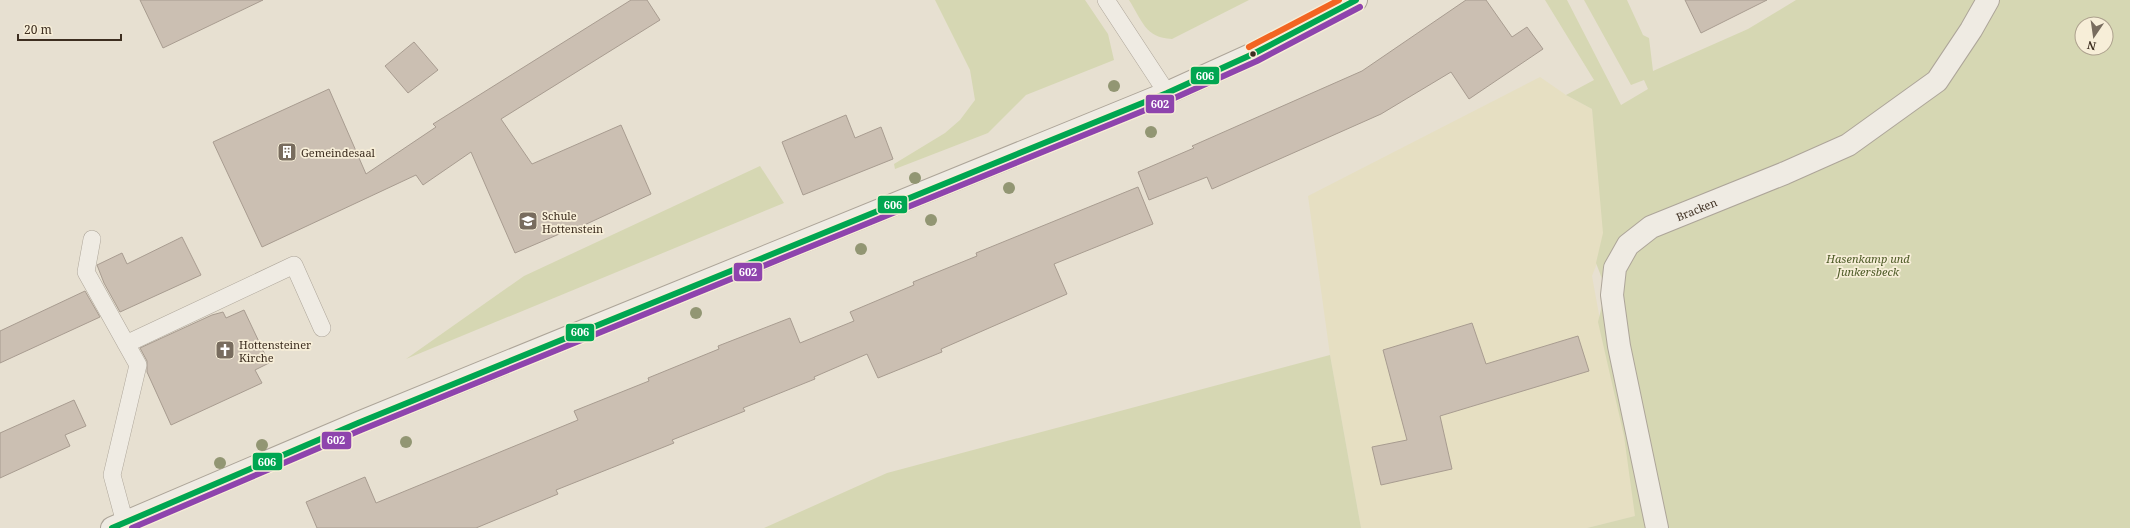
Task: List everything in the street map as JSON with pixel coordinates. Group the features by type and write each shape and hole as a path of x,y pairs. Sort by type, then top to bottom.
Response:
{"street":[{"path":"119,525 358,423 1167,93 1253,54 1356,0"},
{"name":"Bracken","path":"1657,528 1619,346 1612,295 1615,268 1628,245 1651,227 1785,173 1848,145 1937,81 1971,30 1988,0"}],"lane":[{"path":"1106,0 1167,93"},
{"path":"92,239 86,272 138,365 112,475 119,525"},
{"path":"126,344 294,265 322,328"}],"shaded area":[{"path":"1540,77 1566,95 1592,109 1607,238 1592,276 1602,331 1644,514 1587,528 1361,528 1330,355 1308,196"}],"green space":[{"path":"935,0 1085,0 1108,34 1114,60 1026,95 988,133 895,169 894,164 945,133 960,120 975,100 970,70"},
{"path":"1129,0 1249,0 1172,39 1163,38 1156,35 1145,27"},
{"name":"Hasenkamp und Junkersbeck","path":"1545,0 1567,0 1621,105 1648,89 1644,80 1631,85 1584,0 1627,0 1643,35 1649,38 1653,71 1748,29 1796,0 2130,0 2130,528 1587,528 1635,516 1624,436 1598,322 1606,289 1596,263 1603,233 1592,109 1566,95 1594,80"},
{"path":"760,166 784,203 406,359 524,276"},
{"path":"1330,355 1361,528 764,528 887,473"}],"building":[{"path":"140,0 263,0 163,48"},
{"path":"631,0 647,0 660,20 501,119 532,164 621,125 651,194 565,234 564,232 515,253 471,152 423,185 416,175 262,247 213,142 329,89 366,174 436,127 433,124"},
{"path":"1466,0 1486,0 1512,37 1527,27 1543,49 1469,99 1451,72 1381,114 1212,189 1207,177 1149,200 1138,172 1194,148 1192,146 1362,71"},
{"path":"1685,0 1767,0 1701,33"},
{"path":"414,42 438,70 408,93 385,66"},
{"path":"846,115 855,138 881,127 893,159 803,195 782,142"},
{"path":"1138,187 1153,224 1054,264 1067,294 941,349 942,352 878,378 867,354 814,377 815,379 743,408 745,411 672,440 674,443 556,490 558,494 476,528 317,528 306,502 365,477 376,503 578,420 574,411 649,381 648,378 719,349 718,346 790,318 800,343 854,321 850,312 914,285 913,282 977,256 976,253"},
{"path":"182,237 201,275 120,312 104,283 97,265 122,253 127,264"},
{"path":"85,291 100,317 0,363 0,331"},
{"name":"Hottensteiner Kirche","path":"244,310 269,363 255,370 262,383 171,425 147,372 147,361 140,348 212,315 223,312 226,318"},
{"path":"1472,323 1486,364 1578,336 1589,371 1440,416 1452,469 1381,485 1372,447 1407,440 1383,350"},
{"path":"74,400 86,426 65,435 70,446 0,478 0,433"}],"transit line":[{"path":"1249,47 1339,0"},
{"name":"606","path":"112,528 358,423 1167,93 1253,54 1356,0"},
{"name":"602","path":"132,528 361,430 1170,100 1257,61 1360,7"}],"place":[{"name":"Gemeindesaal","path":"287,152"},
{"name":"Schule Hottenstein","path":"528,221"},
{"name":"Hottensteiner Kirche","path":"225,350"}]}
